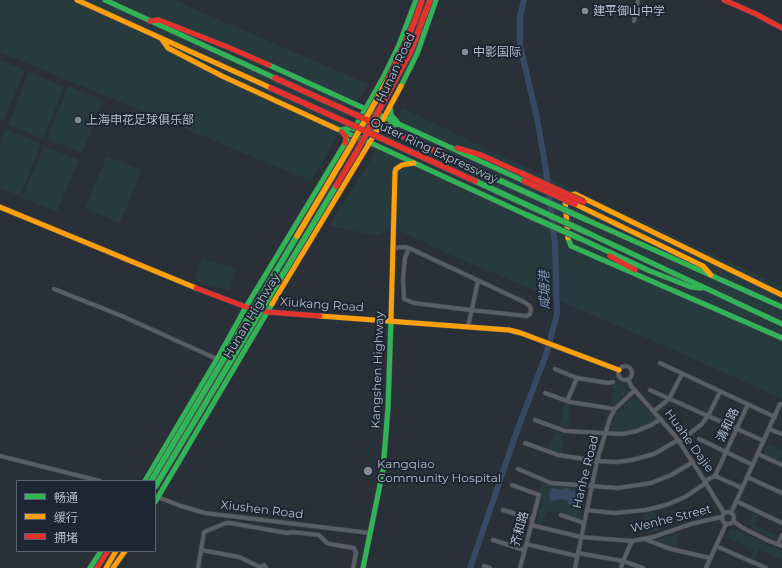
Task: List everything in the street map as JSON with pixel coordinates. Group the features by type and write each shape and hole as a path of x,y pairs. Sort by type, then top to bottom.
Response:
{"main road":[{"name":"Outer Ring Expressway","path":"77,0 588,233 782,324"},
{"name":"Outer Ring Expressway","path":"104,0 712,277 782,307"},
{"name":"Hunan Road","path":"350,135 383,78 399,45 416,0"},
{"path":"152,480 346,154 384,87 403,48 422,0"},
{"path":"156,485 357,151 411,51 430,0"},
{"name":"Hunan Road","path":"371,143 417,54 436,0"},
{"path":"724,0 756,14 782,28"},
{"path":"150,21 159,20 214,41 400,124 641,235 703,266 712,277"},
{"path":"161,38 168,48 195,62 339,130 691,287 705,288"},
{"path":"390,107 391,115 400,124"},
{"path":"339,130 345,130 378,122 384,118"},
{"path":"350,135 364,130 400,124"},
{"path":"339,130 345,135 345,143"},
{"name":"Hunan Highway","path":"146,480 246,307 350,135"},
{"name":"Hunan Highway","path":"156,498 294,267 371,143"},
{"path":"450,147 462,148 476,153 619,218 630,221"},
{"name":"Kangshen Highway","path":"363,568 383,470 388,408 392,321 392,248 395,172 396,169 402,165 415,163"},
{"path":"782,295 575,194 566,196 568,239 571,246 782,338"},
{"name":"Xiukang Road","path":"0,207 218,297 246,307 268,312 509,330 619,370"},
{"path":"619,218 641,235"},
{"path":"597,246 606,254 664,286"},
{"path":"90,568 100,552"},
{"path":"97,568 107,552"},
{"path":"106,568 115,552"},
{"path":"113,568 124,552"}],"street":[{"path":"634,21 638,0"},
{"path":"392,248 409,248 524,302 530,306 531,311 527,316 414,302 404,299 402,280 405,258 409,248"},
{"path":"468,327 478,281"},
{"path":"54,289 122,316 217,359"},
{"path":"660,363 720,392 775,416"},
{"path":"625,367 630,369 632,375 628,379 624,380 620,378 618,373 619,370 625,367"},
{"path":"554,369 577,378 613,382"},
{"path":"654,411 669,399 682,374"},
{"path":"567,401 577,378"},
{"name":"Huahe Dajie","path":"628,379 631,386 654,411 678,441 706,482 724,513"},
{"name":"Hanhe Road","path":"575,568 597,461 611,414 635,390"},
{"path":"650,390 764,441"},
{"path":"525,443 558,455 597,461 617,462 646,456 662,450 678,441 702,424 720,392"},
{"path":"545,393 567,401 615,409"},
{"name":"清和路","path":"715,476 748,404"},
{"path":"731,513 781,405"},
{"path":"535,420 566,431 622,434 637,431 660,419"},
{"path":"769,429 782,434"},
{"path":"699,439 753,464"},
{"path":"758,454 782,465"},
{"path":"0,456 96,480"},
{"path":"518,469 551,483 618,488 640,486 651,483 671,475 693,462"},
{"path":"587,510 614,513 646,510 666,505 685,497 715,476 742,488"},
{"path":"747,477 782,493"},
{"name":"齐和路","path":"512,485 539,495 520,568"},
{"name":"Xiushen Road","path":"156,498 205,513 370,533"},
{"path":"736,501 782,523"},
{"path":"503,510 533,519"},
{"path":"726,524 723,522 722,517 724,513 731,513"},
{"path":"731,513 734,518 733,521"},
{"path":"561,515 584,523"},
{"name":"Wenhe Street","path":"531,524 581,537 632,540 644,539 691,524 722,517"},
{"path":"706,568 726,524 733,521"},
{"path":"733,521 743,528 780,545 782,535"},
{"path":"272,530 273,522"},
{"path":"278,531 279,523"},
{"path":"198,568 204,532 226,524 254,526 287,533 319,535 327,543 354,548 356,553 353,568"},
{"path":"644,539 671,549 710,558"},
{"path":"493,540 524,550"},
{"path":"621,568 632,540"},
{"path":"526,544 623,561 643,568"},
{"path":"716,546 766,568"},
{"path":"201,550 239,557 260,568 263,565 266,568"},
{"path":"484,566 490,568"}],"green space":[{"path":"0,0 174,0 368,84 311,181 0,52"},
{"path":"0,60 25,70 3,122 0,121"},
{"path":"29,72 64,87 43,139 8,125"},
{"path":"68,86 103,101 82,153 47,139"},
{"path":"403,108 497,154 782,286 782,399 663,345 451,255 402,232 386,231 378,236 329,226"},
{"path":"6,129 41,144 20,196 0,188 0,145"},
{"path":"44,146 79,160 57,212 22,198"},
{"path":"107,156 142,170 120,223 85,208"},
{"path":"202,258 236,269 229,291 195,280"},
{"path":"616,380 626,388 628,392 615,405 611,405 613,383"},
{"path":"633,398 636,398 656,420 637,429 621,432 610,432 616,414"},
{"path":"566,402 571,404 568,427 558,425 563,415 561,413"},
{"path":"555,431 563,434 562,453 547,449"},
{"path":"768,444 782,450 782,462 764,454"},
{"path":"542,483 588,490 580,520 567,514 549,511 546,513 542,524 536,522 542,501 541,493 539,491"},
{"path":"655,512 659,531 647,533 644,516"},
{"path":"754,514 758,515 754,525 778,536 777,538 775,539 765,535 737,518 750,523"},
{"path":"730,529 734,529 772,547 782,550 782,560 759,550 754,560 750,558 754,550 726,537"},
{"path":"679,533 676,548 658,543 657,541 658,539"}],"water":[{"path":"552,488 564,490 565,488 569,489 570,491 572,489 572,492 574,489 576,496 577,491 579,490 580,497 584,496 582,501 580,499 581,503 578,507 571,506 568,503 569,502 564,499 552,501 549,498 549,494"}],"waterway":[{"name":"咸塘港","path":"470,568 518,428 546,355 557,314 555,244 546,170 537,118 520,45 520,17 524,0"}],"traffic: fast":[{"path":"105,0 275,78"},
{"path":"354,129 383,78 399,45 416,0"},
{"path":"401,86 417,54 436,0"},
{"path":"269,65 524,181"},
{"path":"390,107 391,115 397,122"},
{"path":"340,130 370,124 385,118"},
{"path":"365,130 399,124"},
{"path":"337,129 371,143 527,215"},
{"path":"146,480 246,307 347,140"},
{"path":"479,171 587,220"},
{"path":"475,181 588,233"},
{"path":"156,485 336,186"},
{"path":"527,215 579,238"},
{"path":"587,220 782,307"},
{"path":"588,233 782,324"},
{"path":"152,480 297,236"},
{"path":"568,238 571,246 782,338"},
{"path":"579,238 650,271 691,287 701,288"},
{"path":"156,500 272,304"},
{"path":"363,568 383,470 388,408 391,319"},
{"path":"90,568 100,552"}],"traffic: slow":[{"path":"77,0 271,88"},
{"path":"161,38 168,48 222,76 337,129"},
{"path":"297,236 350,147 388,79"},
{"path":"272,304 379,127 401,86"},
{"path":"395,172 396,169 402,165 414,163"},
{"path":"391,319 395,172"},
{"path":"568,238 565,200 566,196 575,194 782,295"},
{"path":"575,204 703,266 711,275"},
{"path":"0,207 196,288"},
{"path":"320,316 509,330 521,333 619,370"},
{"path":"106,568 115,552"},
{"path":"113,568 124,552"}],"traffic: jam":[{"path":"388,79 416,18 422,0"},
{"path":"336,186 357,151 411,51 430,0"},
{"path":"724,0 756,14 782,28"},
{"path":"150,21 159,20 269,65"},
{"path":"275,78 479,171"},
{"path":"271,88 475,181"},
{"path":"342,132 346,137 345,143"},
{"path":"457,148 481,155 521,173"},
{"path":"521,173 584,202"},
{"path":"524,181 575,204"},
{"path":"610,256 635,270"},
{"path":"196,288 246,307 268,312 320,316"},
{"path":"97,568 107,552"}],"place":[{"name":"建平御山中学","path":"585,11"},
{"name":"中影国际","path":"465,52"},
{"name":"上海申花足球俱乐部","path":"78,120"},
{"name":"Kangqiao Community Hospital","path":"368,471"}]}
